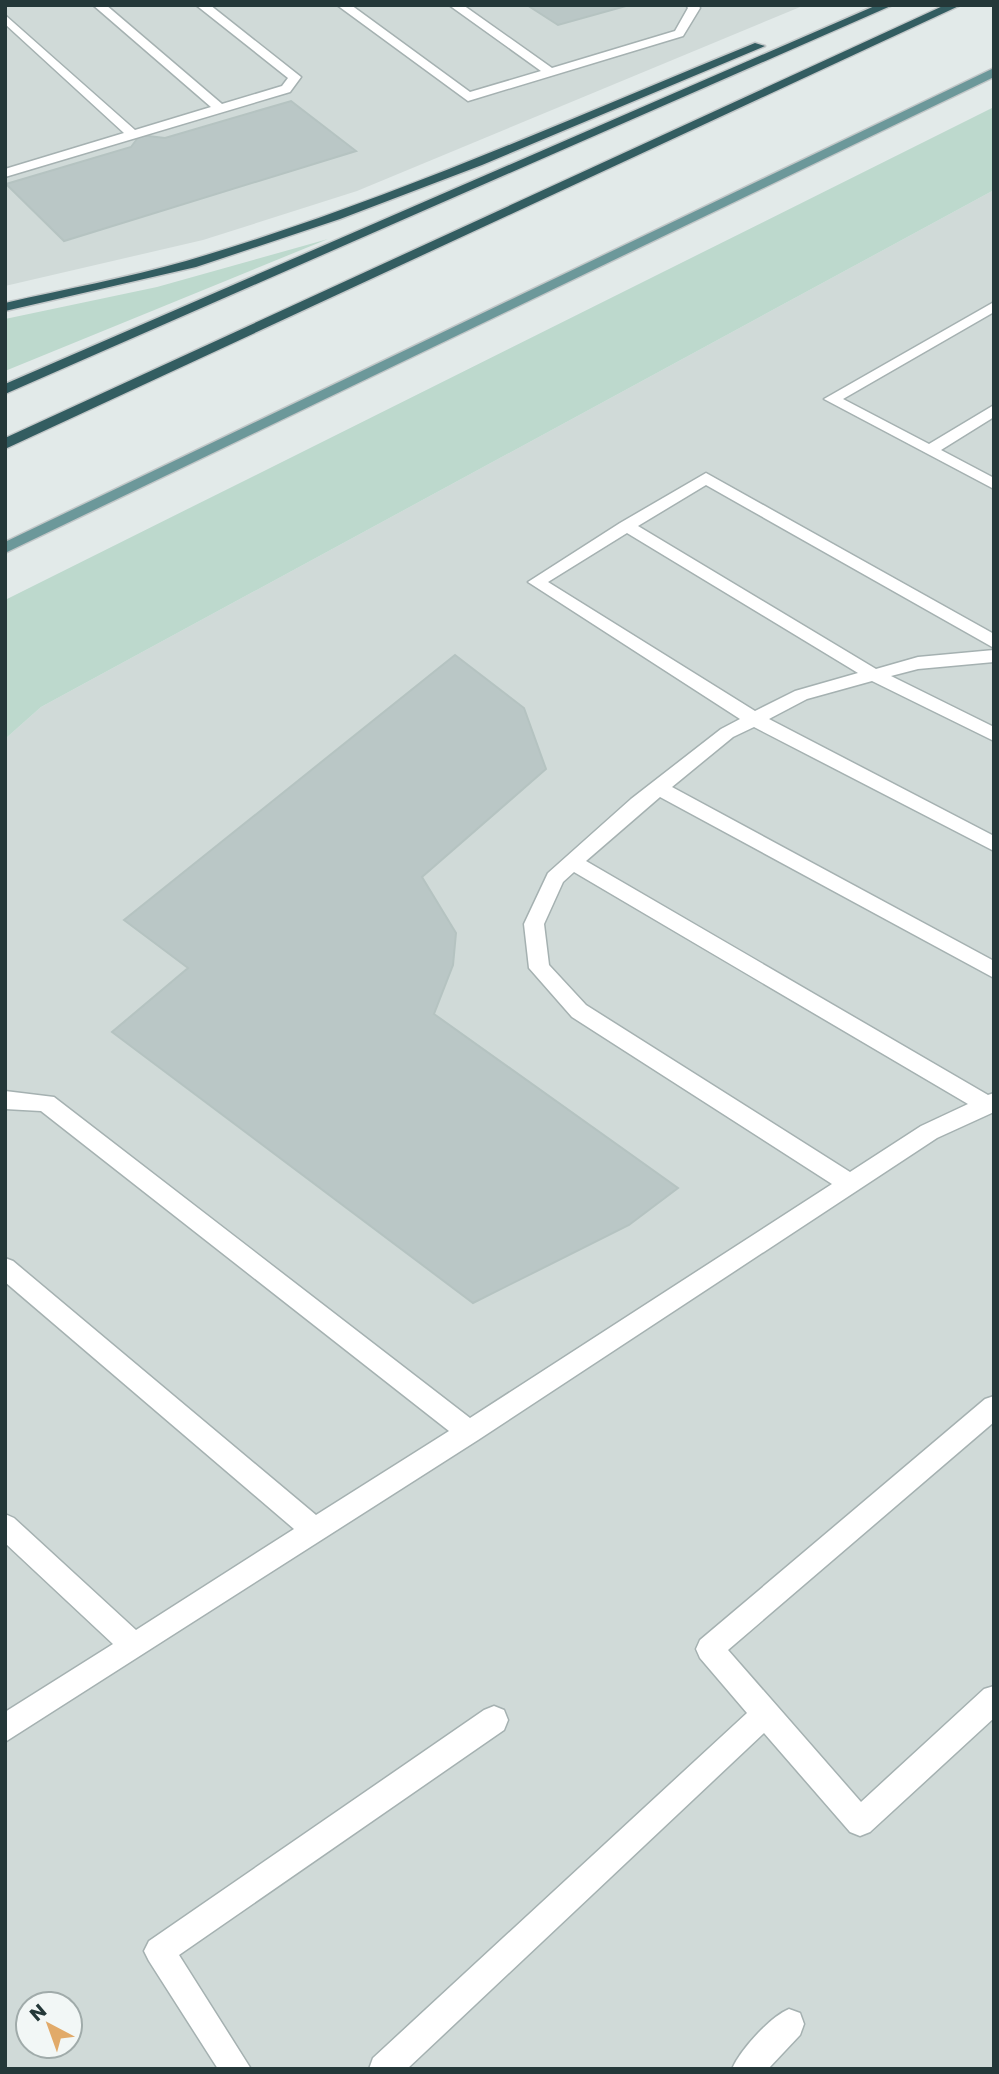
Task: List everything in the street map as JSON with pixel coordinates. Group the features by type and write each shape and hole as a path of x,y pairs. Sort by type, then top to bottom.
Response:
{"highway":[{"path":"5,307 189,264 298,229 391,195 811,25 886,5"},
{"path":"5,390 886,5"},
{"path":"5,444 955,5"}],"main road":[{"path":"5,548 994,72"}],"lane":[{"path":"99,5 219,108"},
{"path":"5,173 286,89 295,77 202,5"},
{"path":"343,5 468,97 678,33 694,8 692,5"},
{"path":"455,5 552,73"},
{"path":"5,18 132,134"},
{"path":"994,306 832,399 994,484"},
{"path":"930,450 994,410"},
{"path":"994,642 706,478 536,582 754,719 994,844"},
{"path":"626,526 874,675 994,735"},
{"path":"850,1184 579,1012 538,968 534,924 555,878 727,733 801,695 918,663 994,656"},
{"path":"659,788 994,970"},
{"path":"573,862 990,1103"},
{"path":"5,1100 46,1103 469,1432"},
{"path":"5,1728 469,1432 929,1132 990,1103"},
{"path":"5,1268 314,1530"},
{"path":"994,1407 709,1649 860,1822 994,1699"},
{"path":"5,1526 134,1646"},
{"path":"384,2069 765,1714"},
{"path":"236,2069 159,1951 494,1720"},
{"path":"747,2069 789,2025"}],"shaded area":[{"path":"5,5 805,5 357,191 203,240 5,286"},
{"path":"994,190 994,2069 5,2069 5,739 41,707"}],"green space":[{"path":"994,107 994,190 41,707 5,739 5,600"},
{"path":"328,239 5,371 5,319 157,287"}],"building":[{"path":"527,5 626,5 626,6 558,25"},
{"path":"291,101 356,151 64,241 6,184 131,147 140,135 165,138"},
{"path":"455,655 524,708 546,769 422,877 456,933 453,965 434,1014 678,1188 629,1225 473,1303 112,1032 188,968 124,920"}]}
